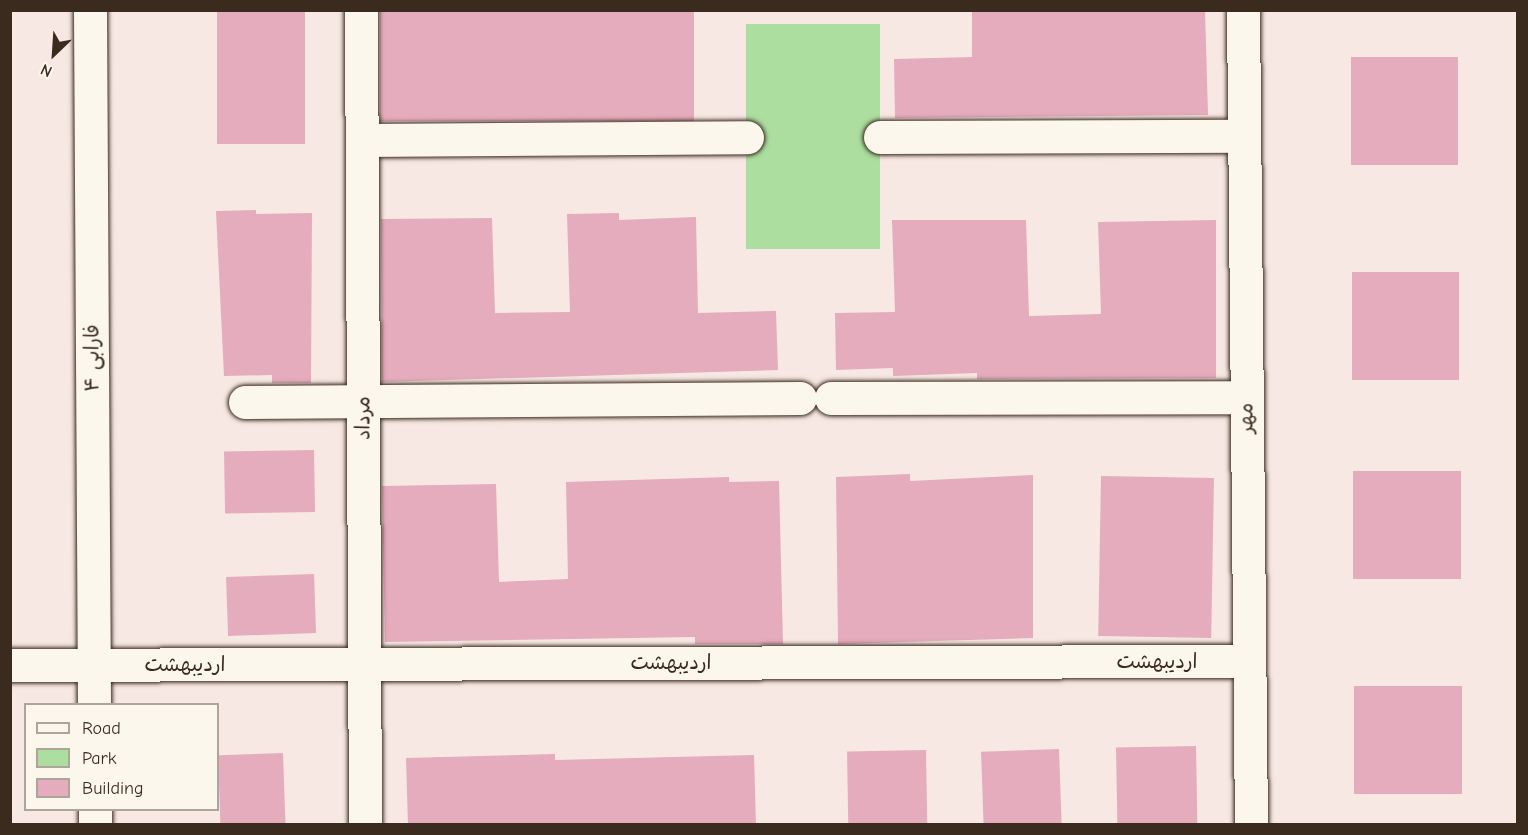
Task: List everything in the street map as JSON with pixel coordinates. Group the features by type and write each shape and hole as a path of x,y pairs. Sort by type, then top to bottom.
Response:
{"street":[{"name":"فارابی ۴","path":"90,10 94,703"},
{"name":"مرداد","path":"361,10 365,825"},
{"name":"مهر","path":"1243,10 1251,825"},
{"path":"880,137 1244,136"},
{"path":"362,140 747,137"},
{"path":"245,402 1246,397"},
{"name":"اردیبهشت","path":"10,665 1248,661"}],"green space":[{"path":"746,24 880,24 880,249 746,249"}],"building":[{"path":"217,10 305,10 305,144 217,144"},
{"path":"380,10 694,10 694,121 380,121"},
{"path":"972,10 1205,10 1208,115 895,118 894,59 972,57"},
{"path":"1351,57 1458,57 1458,165 1351,165"},
{"path":"256,210 256,214 312,213 311,383 272,383 272,375 224,376 216,211"},
{"path":"619,213 619,220 696,217 698,313 776,311 778,370 382,382 381,219 492,218 495,313 570,312 567,214"},
{"path":"892,220 1026,220 1029,316 1101,314 1098,222 1216,220 1216,378 977,379 977,373 893,376 893,368 836,370 835,313 895,312"},
{"path":"1352,272 1459,272 1459,380 1352,380"},
{"path":"314,450 315,512 225,514 224,452"},
{"path":"1353,471 1461,471 1461,579 1353,579"},
{"path":"910,474 910,481 1033,475 1033,638 838,644 836,477"},
{"path":"1101,476 1214,478 1211,638 1098,636"},
{"path":"729,477 729,482 779,481 783,644 695,644 695,637 385,642 382,486 496,484 499,582 568,579 566,482"},
{"path":"314,574 316,633 228,636 226,577"},
{"path":"1354,686 1462,686 1462,794 1354,794"},
{"path":"1196,746 1197,824 1117,824 1116,747"},
{"path":"1059,749 1062,824 984,824 981,752"},
{"path":"926,750 927,824 848,824 847,751"},
{"path":"283,753 285,824 220,824 219,755"},
{"path":"555,754 555,760 754,755 756,825 408,825 406,758"}]}
